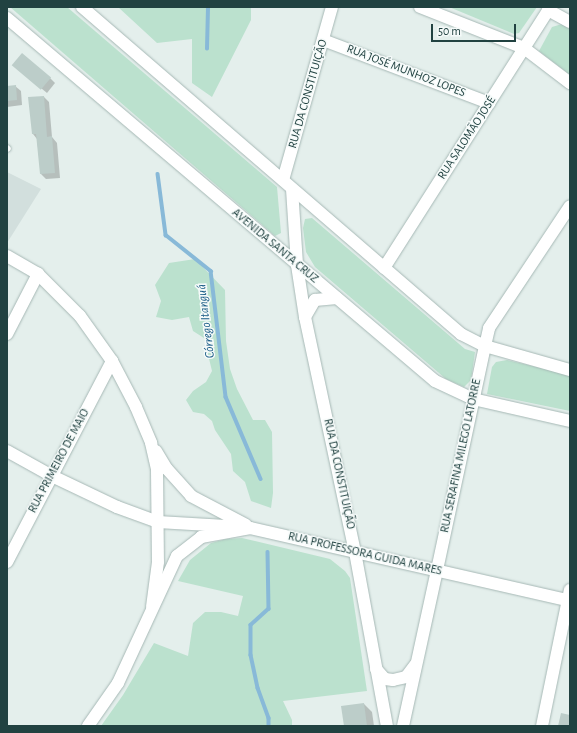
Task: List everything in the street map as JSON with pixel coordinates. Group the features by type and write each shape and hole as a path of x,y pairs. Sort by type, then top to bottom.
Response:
{"street":[{"path":"82,7 461,334 485,346 570,370"},
{"name":"RUA DA CONSTITUIÇÃO","path":"332,7 288,185 297,265 305,317 355,552 387,726"},
{"path":"420,7 524,48 570,83"},
{"path":"549,9 570,22"},
{"name":"RUA SALOMÃO JOSÉ","path":"384,268 549,9"},
{"name":"AVENIDA SANTA CRUZ","path":"7,18 435,381 474,399 570,421"},
{"name":"RUA JOSÉ MUNHOZ LOPES","path":"323,40 489,103"},
{"name":"RUA SERAFINA MILEGO LATORRE","path":"403,726 489,328 570,206"},
{"path":"7,256 38,274 80,316 112,361 136,407 150,443 157,470 158,562 152,611"},
{"path":"7,334 38,274"},
{"path":"305,317 315,300 336,298"},
{"name":"RUA PRIMEIRO DE MAIO","path":"7,562 112,361"},
{"path":"150,443 167,470 191,496 250,528"},
{"name":"RUA PROFESSORA GUIDA MARES","path":"7,452 52,476 117,507 158,522 250,528 436,570 569,597"},
{"path":"88,726 118,683 177,556 201,537 250,528"},
{"path":"542,726 569,597"},
{"path":"376,669 385,679 393,680 406,677 416,662"}],"shaded area":[{"path":"7,172 41,189 7,243"}],"green space":[{"path":"10,7 67,7 277,187 281,233 275,236"},
{"path":"118,7 251,7 251,20 212,97 192,83 192,39 157,43"},
{"path":"449,7 537,7 519,33 514,34"},
{"path":"562,24 570,29 570,75 539,51 552,27"},
{"path":"312,218 465,349 475,352 471,380 464,387 446,379 315,267 306,252 303,228 305,219"},
{"path":"195,259 225,290 226,341 230,369 237,389 253,420 265,420 272,432 273,493 271,508 251,501 245,482 233,471 231,454 215,430 212,421 204,414 193,412 186,400 193,391 206,382 212,371 204,338 193,331 189,317 172,320 156,317 161,301 155,285 169,263"},
{"path":"507,360 570,375 570,411 487,394 492,367 496,362"},
{"path":"242,538 330,559 345,571 350,578 367,691 283,701 292,720 292,726 101,726 123,695 154,643 188,656 193,623 205,612 221,612 238,616 243,596 178,581 190,560 211,543 226,539"}],"building":[{"path":"22,53 51,77 41,90 12,65"},
{"path":"16,85 17,100 7,101 7,86"},
{"path":"44,96 47,137 52,136 55,173 40,174 36,134 32,134 28,97"},
{"path":"364,703 367,726 344,726 341,706"},
{"path":"561,713 570,715 570,726 558,726"}],"waterway":[{"name":"Córrego Itanguá","path":"207,49 208,7"},
{"name":"Córrego Itanguá","path":"158,174 166,235 211,271 226,397 261,479"},
{"name":"Córrego Itanguá","path":"268,552 269,609 251,625 251,655 258,688 269,718 269,726"}]}
